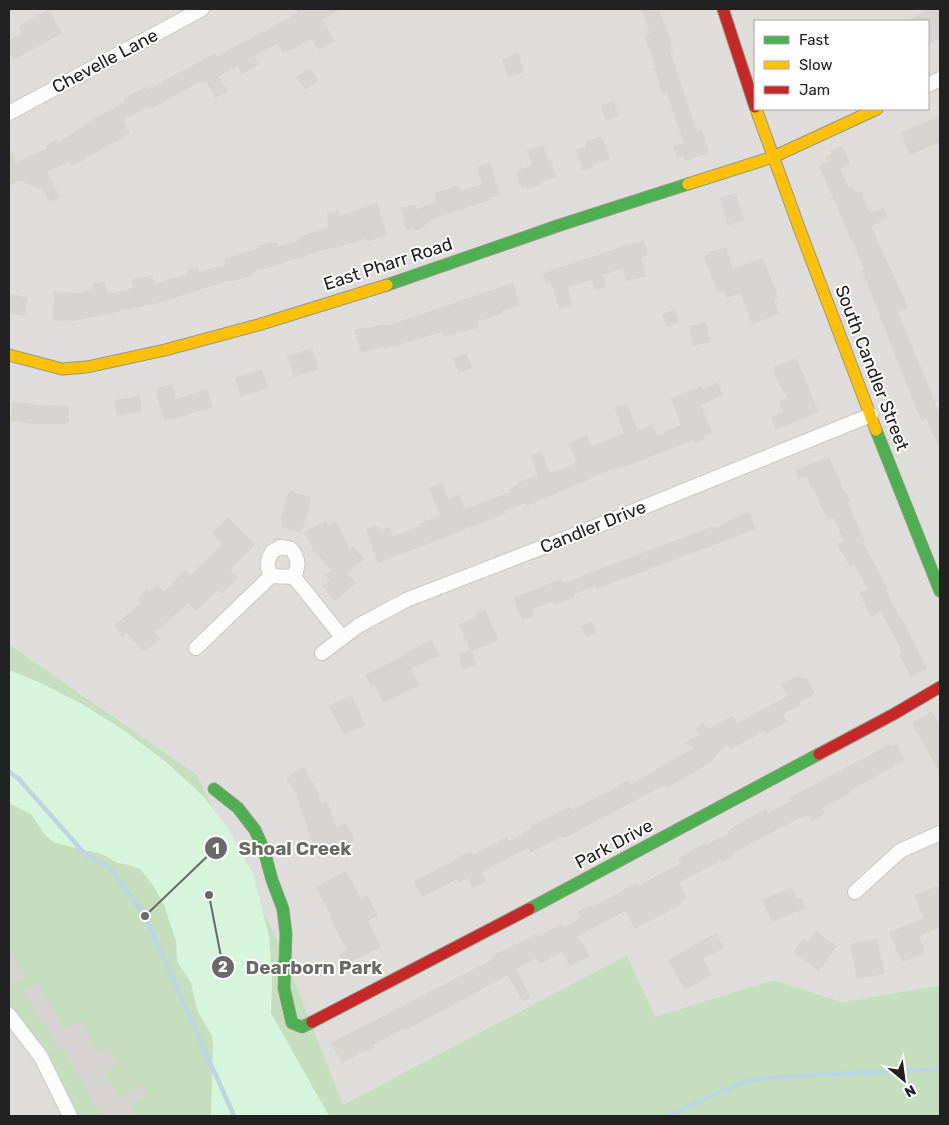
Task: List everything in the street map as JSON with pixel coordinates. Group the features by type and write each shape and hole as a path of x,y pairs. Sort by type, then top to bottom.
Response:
{"street":[{"name":"Chevelle Lane","path":"9,112 202,9"},
{"name":"South Candler Street","path":"724,9 754,102"},
{"name":"South Candler Street","path":"757,110 871,415 940,591"},
{"name":"East Pharr Road","path":"9,355 62,369 87,368 165,350 258,324 371,290 560,225 773,157 875,110"},
{"name":"Candler Drive","path":"322,653 358,626 406,600 587,530 871,415"},
{"path":"271,576 267,568 267,560 272,552 280,547 291,549 297,557 298,566 294,577"},
{"path":"196,648 271,576 294,577 342,637"},
{"name":"Park Drive","path":"214,789 238,808 255,830 264,850 272,880 283,909 286,934 284,988 292,1023 302,1027 488,931 885,719 940,687"},
{"path":"855,892 900,851 940,833"},
{"path":"9,1015 42,1057 70,1116"}],"shaded area":[{"path":"9,9 940,9 940,985 843,1002 773,980 655,1018 627,955 343,1106 285,956 197,775 9,644"},
{"path":"9,1003 51,1078 70,1116 9,1116"}],"green space":[{"path":"9,644 197,775 285,956 343,1105 627,955 655,1017 773,980 843,1002 940,985 940,1116 70,1116 9,1003"},
{"path":"9,670 41,683 82,704 122,729 165,761 203,796 227,827 253,874 269,935 272,982 271,1013 329,1116 211,1116 212,1036 197,1010 191,983 177,961 176,941 164,905 153,885 140,869 117,863 102,854 55,843 45,835 31,814 9,803"}],"building":[{"path":"49,9 62,33 14,60 9,50 9,40 22,33 19,26"},
{"path":"296,9 341,9 323,19 335,41 318,50 312,39 283,54 277,44 254,56 259,65 242,74 238,66 219,76 228,92 215,98 206,81 201,84 200,82 150,109 148,107 123,120 130,133 72,166 69,161 47,172 60,197 50,202 44,191 19,180 9,186 9,148 16,163 47,148 46,145 57,140 58,143 95,118 125,102 123,99 146,87 147,90 215,53 216,57 298,13"},
{"path":"641,9 659,9 674,51 670,52 697,132 702,130 709,153 685,161 684,156 677,158 673,146 684,143 667,93 663,95 654,68 656,67 644,35 650,33"},
{"path":"928,9 940,9 940,38 929,44 929,20 909,20"},
{"path":"518,53 524,72 508,77 502,59"},
{"path":"310,68 319,81 305,90 296,77"},
{"path":"613,101 619,116 606,121 600,106"},
{"path":"940,116 940,142 910,155 901,132"},
{"path":"602,136 610,159 583,171 576,150 586,147 585,142"},
{"path":"543,145 548,161 551,160 556,177 539,182 540,185 527,189 526,186 521,188 516,171 532,165 527,150"},
{"path":"842,146 850,164 840,169 849,188 852,187 855,193 861,190 870,213 884,208 888,219 871,226 908,308 898,312 940,414 940,450 927,419 922,421 914,403 862,270 864,269 819,166 827,162 825,157 832,154 830,151"},
{"path":"490,163 500,195 490,198 491,200 429,220 429,223 424,225 425,227 414,231 413,228 407,230 400,208 415,204 416,209 437,202 434,193 459,185 460,191 482,184 477,167"},
{"path":"736,193 744,220 728,225 720,198"},
{"path":"377,203 387,235 366,242 365,239 334,247 252,273 253,275 231,282 230,280 159,303 74,321 53,320 54,291 77,293 93,289 92,284 104,281 108,294 133,288 132,280 152,275 155,284 188,273 187,270 198,266 200,272 225,264 224,259 258,248 257,246 276,242 278,247 300,240 299,237 328,227 327,213 338,210 340,216"},
{"path":"644,241 648,255 641,258 647,276 627,281 623,268 603,275 606,287 595,290 591,280 567,287 573,305 560,310 551,282 546,284 543,273 618,247"},
{"path":"726,247 733,269 763,258 778,297 774,299 779,314 752,324 741,293 727,298 724,291 718,293 703,256 710,254 709,252"},
{"path":"513,283 520,305 477,322 479,327 443,337 442,332 385,349 384,346 361,353 354,330 383,324 389,325"},
{"path":"9,293 28,298 24,316 9,313"},
{"path":"675,309 680,322 667,327 662,314"},
{"path":"706,322 710,342 693,346 689,326"},
{"path":"312,348 319,369 294,377 287,356"},
{"path":"466,353 472,368 459,373 453,358"},
{"path":"796,358 819,412 776,430 771,417 784,412 779,401 787,398 773,372 776,372 774,367"},
{"path":"262,369 268,388 241,397 235,378"},
{"path":"718,382 723,395 701,405 712,433 704,436 705,439 695,443 694,440 616,470 615,468 527,506 525,503 504,511 505,514 378,563 366,529 377,525 379,530 389,527 392,537 440,515 429,488 442,483 448,499 459,495 464,509 510,492 509,489 518,485 517,483 538,475 531,456 541,452 550,473 577,463 568,444 587,435 592,446 624,433 615,408 627,404 638,431 653,424 657,435 681,425 671,398 701,386 702,389"},
{"path":"172,384 176,399 207,389 213,407 171,420 171,418 164,420 156,392 158,391 157,388"},
{"path":"140,396 142,412 117,416 114,400"},
{"path":"13,401 37,405 69,406 69,422 66,424 34,424 10,421"},
{"path":"829,457 850,502 848,503 865,542 863,542 888,590 886,591 927,668 911,677 899,654 902,652 881,611 871,617 859,593 868,589 855,564 850,567 837,544 844,541 833,517 827,520 807,477 799,480 795,470"},
{"path":"289,490 312,498 301,533 280,526"},
{"path":"749,512 756,529 597,589 596,586 574,594 575,597 554,605 553,601 532,609 534,616 522,620 513,598 561,579 563,583 714,526 715,528"},
{"path":"228,517 255,545 230,570 238,578 222,594 218,590 196,611 188,603 155,633 160,639 144,652 127,633 123,637 114,626 142,602 138,598 147,589 149,592 157,585 164,592 186,569 191,575 223,544 212,533"},
{"path":"326,521 328,525 336,521 350,549 353,546 364,559 347,573 356,583 335,601 323,586 330,581 325,575 331,570 315,554 304,532"},
{"path":"485,609 498,640 472,651 476,665 463,670 458,654 470,650 459,624 477,617 475,613"},
{"path":"592,622 596,633 586,637 581,626"},
{"path":"431,640 439,656 411,669 420,685 383,703 375,685 371,686 365,675"},
{"path":"800,675 802,679 806,677 815,694 799,702 801,705 783,714 787,722 766,734 764,731 730,750 727,744 711,762 666,788 665,785 564,838 562,836 530,853 528,848 482,872 486,881 473,888 468,878 459,883 457,879 422,897 414,881 471,851 473,855 507,837 509,841 531,829 529,827 570,806 572,810 629,780 631,784 694,748 685,743 699,735 695,730 702,723 708,729 733,716 737,723 787,696 781,684"},
{"path":"351,695 365,725 344,735 329,706"},
{"path":"932,711 940,725 940,774 912,723"},
{"path":"890,744 891,747 897,744 905,760 822,808 825,814 812,821 808,815 800,818 733,853 734,855 723,862 722,860 679,883 687,897 680,901 682,904 635,929 625,911 578,936 590,956 570,966 562,952 539,964 536,958 516,969 531,998 523,1002 508,975 423,1021 405,1030 404,1028 373,1045 375,1047 342,1063 331,1043 493,959 491,956 537,934 538,937 561,924 564,928 581,918 577,912 606,900 636,882 638,886 681,863 678,858 729,833 728,830 766,809 768,813 791,801 789,798"},
{"path":"304,767 318,792 321,803 327,801 336,827 346,823 355,841 320,857 311,839 296,794 286,777"},
{"path":"346,871 361,899 367,895 378,915 368,921 381,947 345,965 339,954 347,950 316,887"},
{"path":"938,886 940,891 940,927 919,936 925,953 902,962 889,932 924,918 914,895"},
{"path":"792,887 797,898 801,897 806,908 772,922 762,900"},
{"path":"816,931 837,946 819,971 793,952 803,938 808,941"},
{"path":"716,933 724,948 703,959 712,975 685,990 668,960"},
{"path":"877,938 885,974 857,979 850,944"},
{"path":"9,948 25,977 9,987"},
{"path":"38,982 64,1029 81,1020 99,1053 108,1048 118,1065 105,1072 120,1099 140,1083 147,1094 131,1108 135,1116 100,1116 63,1049 60,1051 23,990"}],"waterway":[{"path":"9,772 18,778 85,854 110,868 145,916 234,1116"},
{"path":"667,1116 746,1081 778,1077 940,1069"}],"traffic: fast":[{"path":"387,285 560,225 688,184"},
{"path":"876,430 940,591"},
{"path":"529,909 819,754"},
{"path":"214,789 238,808 255,830 264,850 272,880 283,909 286,934 284,988 292,1023 302,1027 312,1022"}],"traffic: slow":[{"path":"756,110 876,430"},
{"path":"688,184 773,157 875,110"},
{"path":"9,355 62,369 87,367 165,350 258,325 387,285"}],"traffic: jam":[{"path":"723,9 754,104"},
{"path":"819,754 940,687"},
{"path":"312,1022 529,909"}],"place":[{"name":"Dearborn Park","path":"209,895"},
{"name":"Shoal Creek","path":"145,916"}]}
